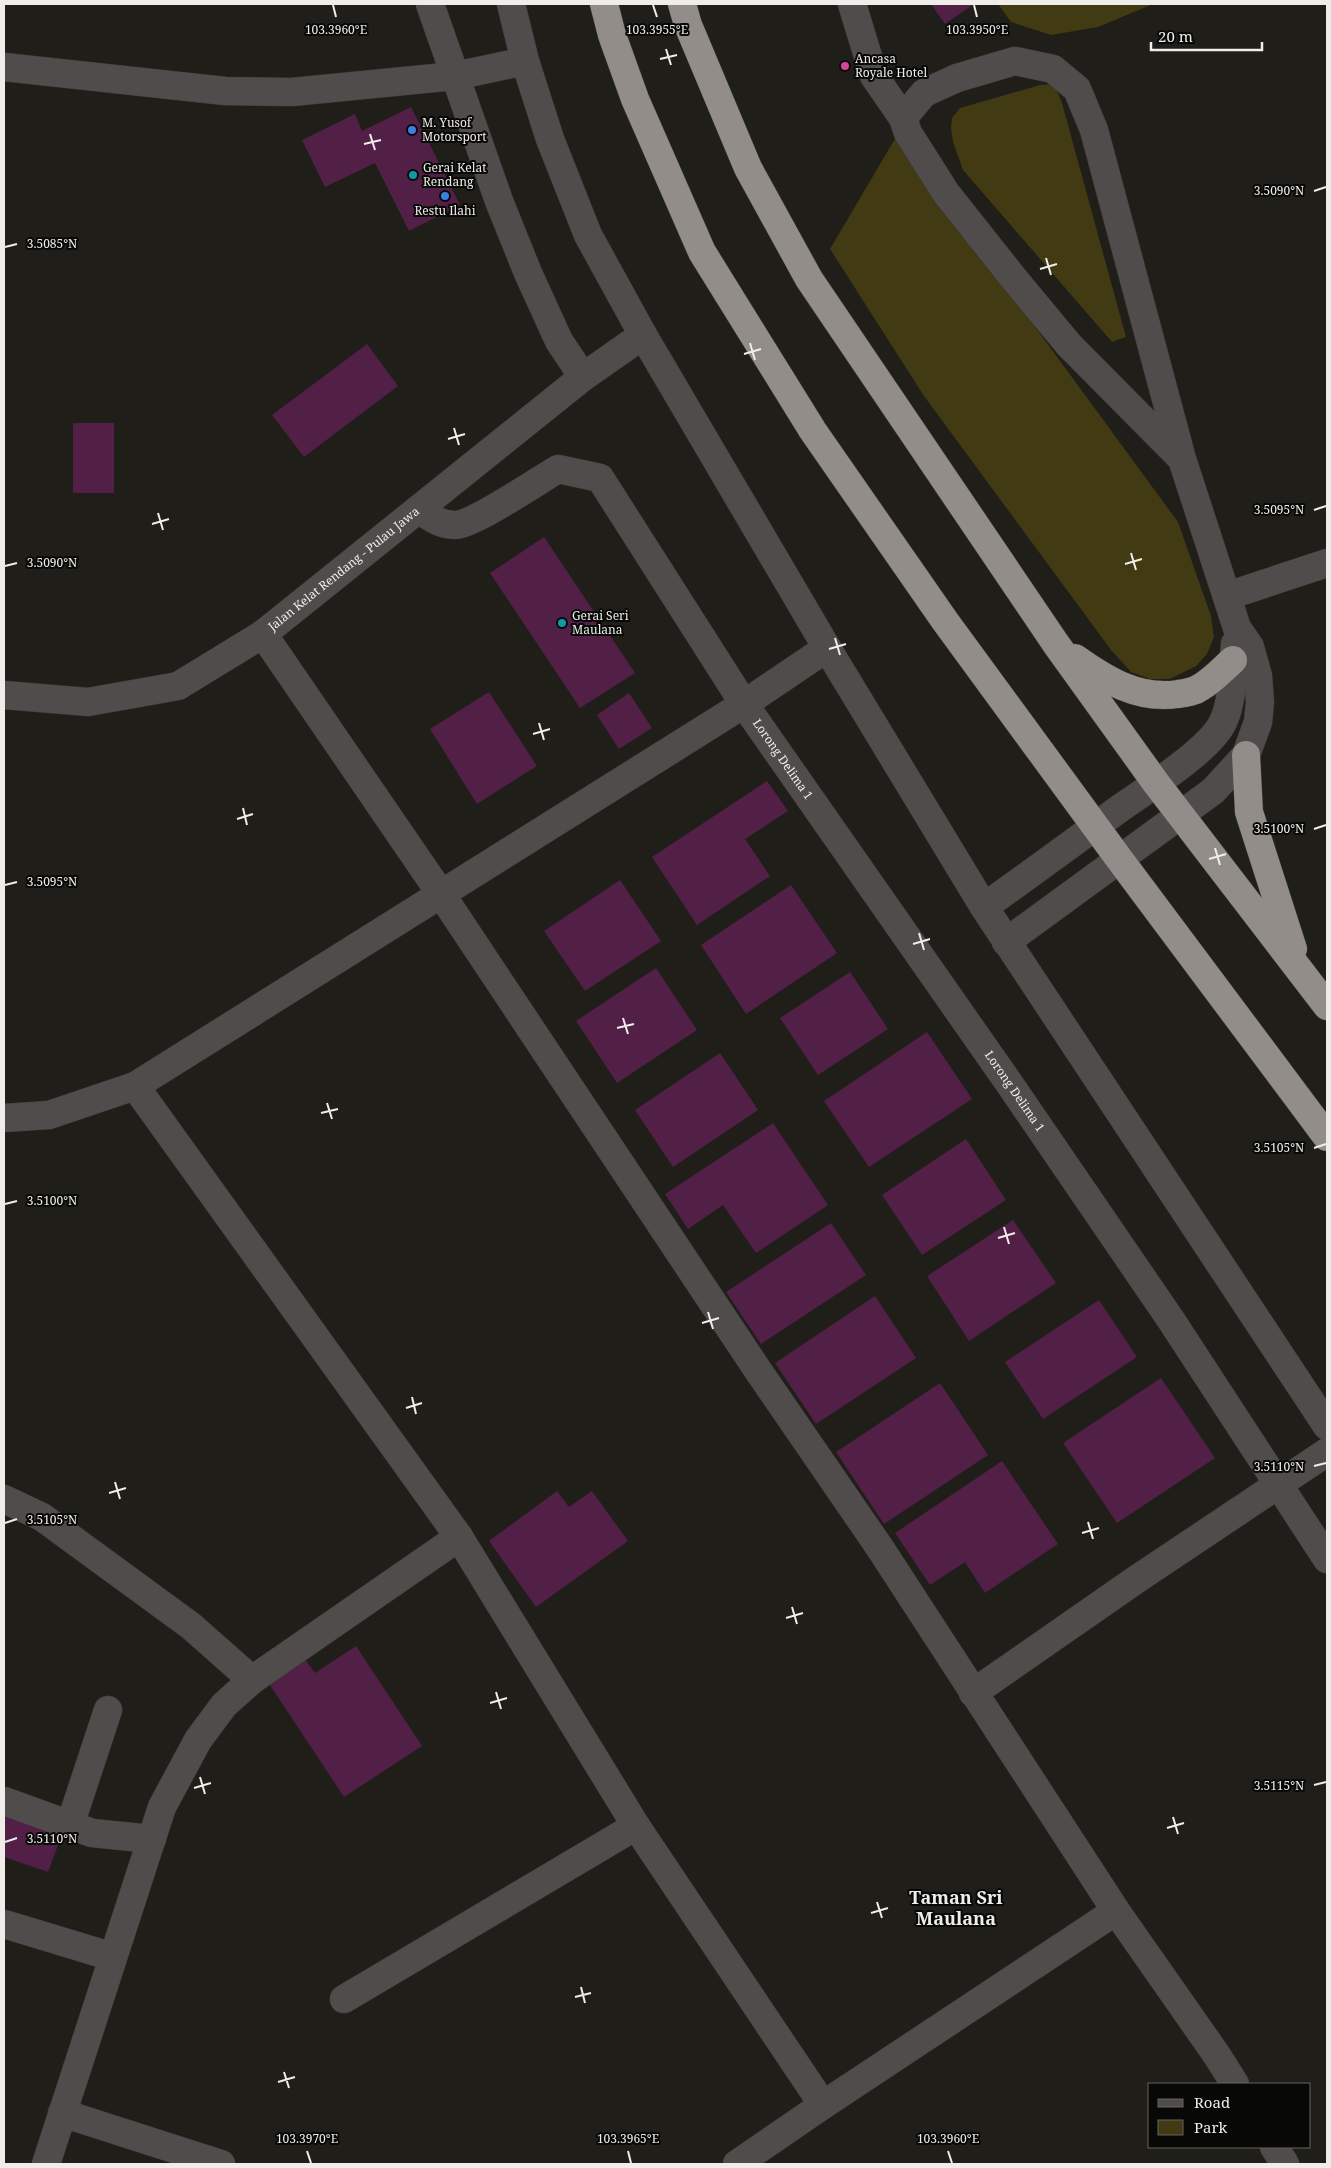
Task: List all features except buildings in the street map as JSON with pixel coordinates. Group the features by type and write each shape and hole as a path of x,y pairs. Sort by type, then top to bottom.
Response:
{"highway":[{"path":"604,4 635,99 702,252 813,431 945,621 1120,860 1327,1137"},
{"path":"682,4 688,24 748,168 809,279 1056,644 1156,783 1327,1006"},
{"path":"1056,644 1102,677 1126,689 1146,694 1169,695 1190,692 1214,678 1233,660"},
{"path":"1246,755 1249,812 1285,929 1304,977"}],"street":[{"path":"430,4 499,201 528,273 559,342 583,377"},
{"path":"511,4 525,61 550,139 588,235 643,335 827,648 984,907 1327,1426"},
{"path":"852,4 874,76 903,118 908,133 946,193 1069,345 1182,460"},
{"path":"4,67 225,90 292,92 455,76 525,61"},
{"path":"903,118 924,93 957,78 1015,61 1053,69 1077,89 1094,130 1182,460 1237,628 1250,647 1258,676 1260,702 1258,722 1246,755 1213,791 1006,942"},
{"name":"Jalan Kelat Rendang - Pulau Jawa","path":"4,695 88,702 178,686 263,634 420,510 583,377 643,335"},
{"name":"Lorong Delima 1","path":"420,510 437,522 456,526 474,519 558,469 600,478 744,704 1017,1094 1171,1320 1327,1559"},
{"path":"1226,596 1327,563"},
{"path":"984,907 1156,783 1198,751 1215,735 1224,722 1228,705 1237,628"},
{"path":"263,634 441,894 757,1369 880,1548 1116,1911 1234,2083"},
{"path":"4,1118 49,1115 134,1086 744,704 827,648"},
{"path":"134,1086 460,1537 636,1826 823,2105"},
{"path":"973,1693 1278,1483 1327,1452"},
{"path":"4,1499 42,1517 191,1626 252,1680"},
{"path":"46,2164 162,1807 198,1740 224,1705 252,1680 460,1537"},
{"path":"70,1825 108,1710"},
{"path":"4,1801 92,1834 152,1839"},
{"path":"344,1999 636,1826"},
{"path":"737,2164 1116,1911"},
{"path":"4,1924 113,1957"},
{"path":"62,2113 221,2164"},
{"path":"1275,2148 1285,2164"}],"green space":[{"path":"998,4 1153,4 1098,27 1051,35 1011,22"},
{"path":"1052,84 1062,103 1126,337 1112,342 963,170 953,142 952,118 960,108 1040,85"},
{"path":"896,137 1178,522 1211,616 1214,637 1207,654 1196,666 1169,679 1150,679 1131,672 1111,650 924,396 830,249"}],"place":[{"name":"Ancasa Royale Hotel","path":"845,66"},
{"name":"M. Yusof Motorsport","path":"412,130"},
{"name":"Gerai Kelat Rendang","path":"413,175"},
{"name":"Restu Ilahi","path":"445,196"},
{"name":"Gerai Seri Maulana","path":"562,623"}],"district":[{"name":"Taman Sri Maulana","path":"956,1908"}]}
